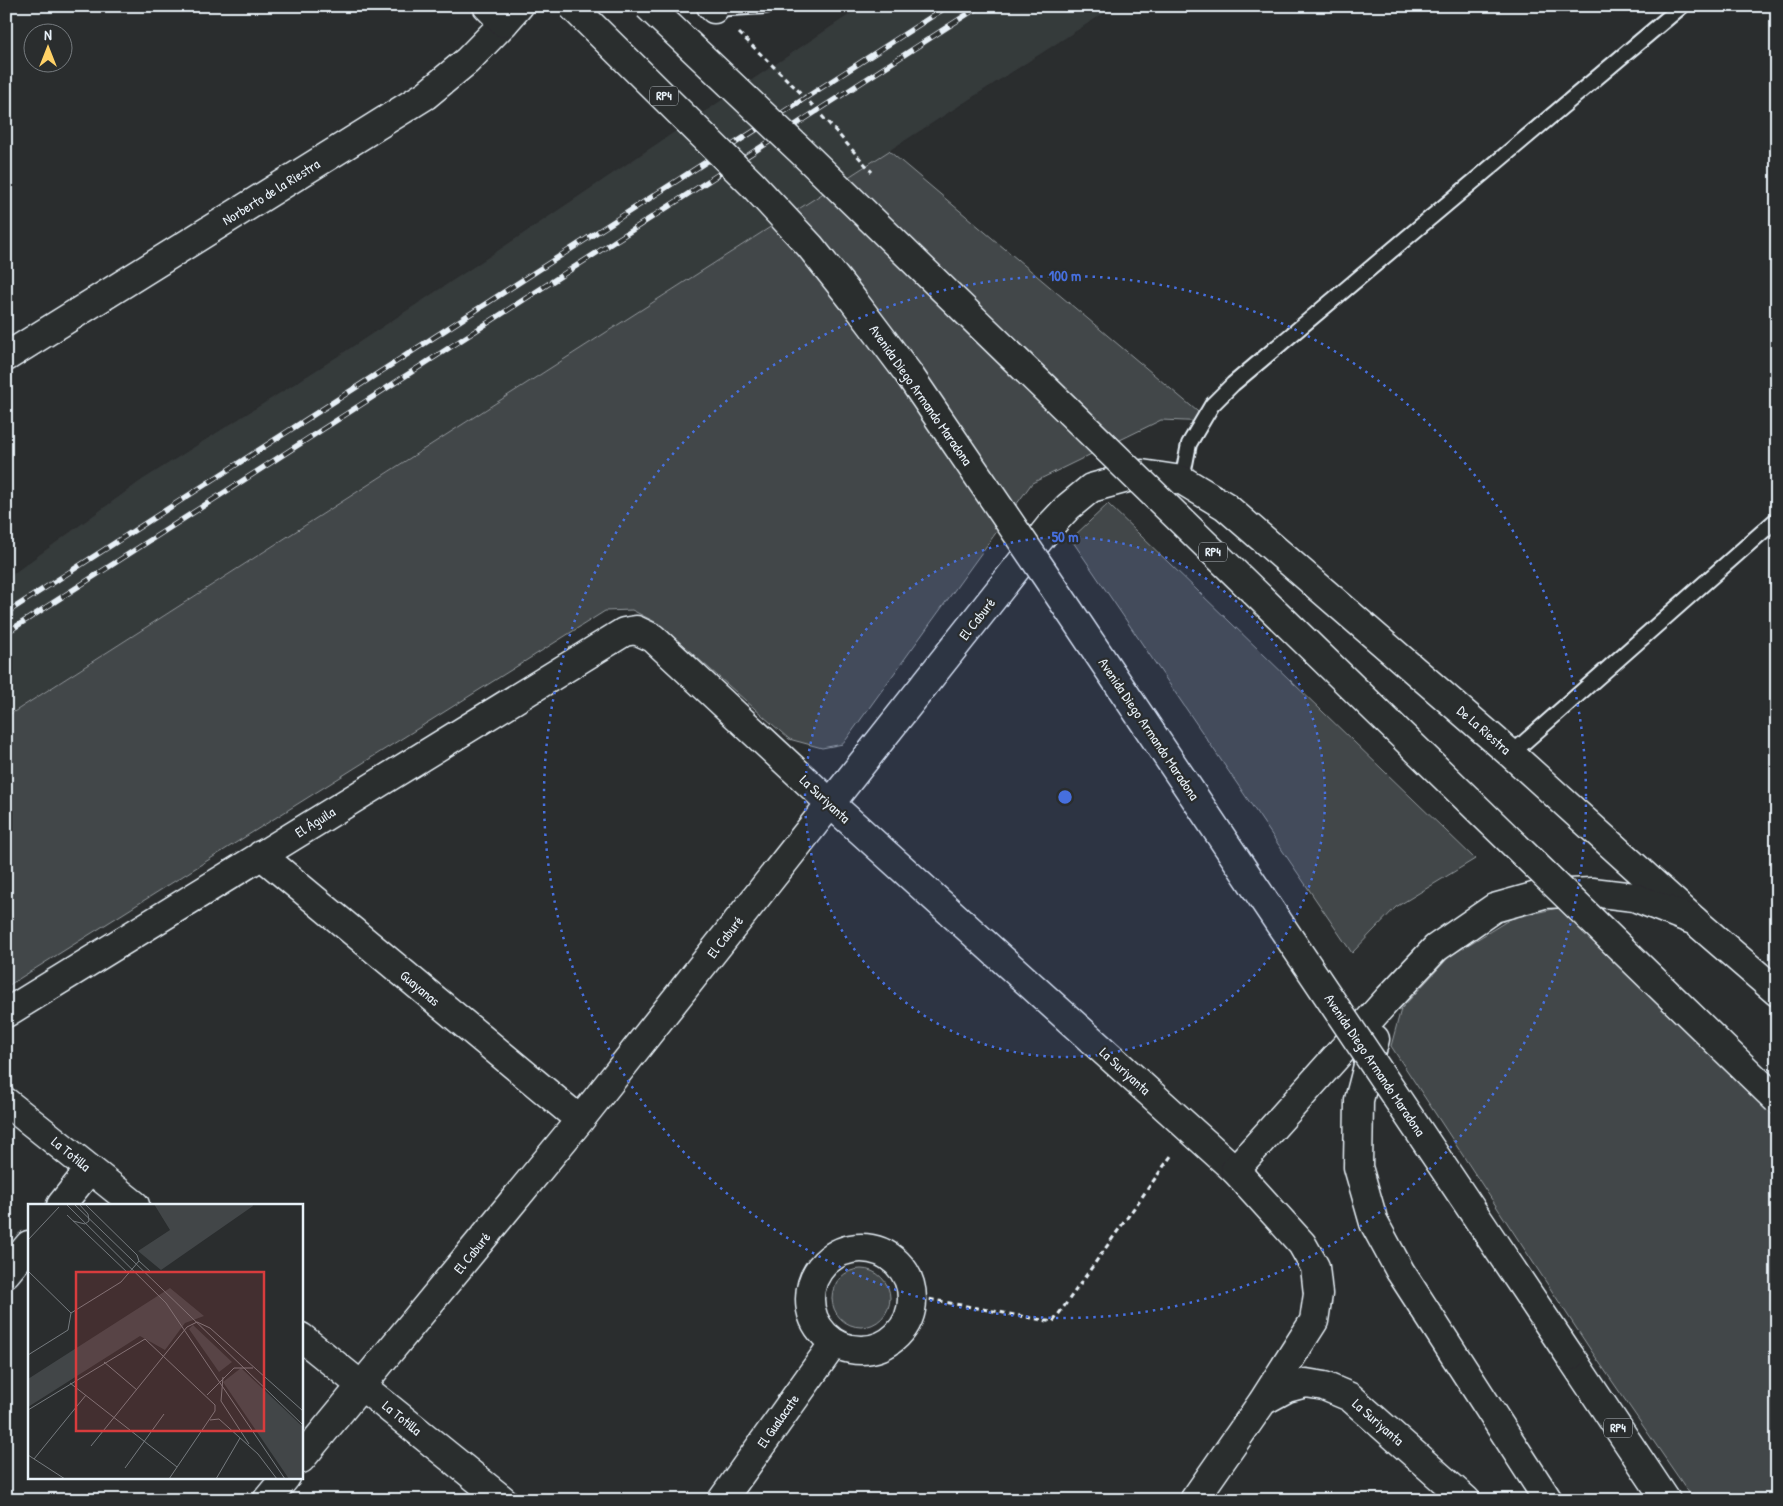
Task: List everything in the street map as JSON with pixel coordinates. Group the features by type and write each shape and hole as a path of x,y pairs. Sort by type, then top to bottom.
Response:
{"street":[{"name":"Avenida Diego Armando Maradona","path":"572,6 748,179 810,246 908,373 1052,584 1666,1500"},
{"name":"RP4","path":"648,6 815,165 1777,1100"},
{"name":"Norberto de la Riestra","path":"6,358 426,95 467,61 503,12"},
{"name":"El Caburé","path":"302,1458 580,1120 1050,526 1068,507 1091,488 1142,474 1182,480"},
{"name":"De La Riestra","path":"1182,480 1225,506 1511,754 1695,921 1777,992"},
{"name":"La Suriyanta","path":"624,632 636,630 653,638 831,804 1235,1170 1302,1244 1315,1267 1318,1294 1314,1321 1263,1401"},
{"name":"El Águila","path":"6,1013 624,632"},
{"name":"Guayanas","path":"261,855 580,1120"},
{"path":"1235,1170 1436,948 1494,908 1544,894 1592,892 1634,897 1695,921"},
{"path":"1387,1000 1359,1100 1358,1167 1374,1223 1400,1271 1548,1500"},
{"name":"La Totilla","path":"6,1102 134,1204"},
{"path":"62,1204 90,1169"},
{"path":"6,1273 28,1246"},
{"path":"850,1248 868,1248 885,1253 899,1264 908,1278 912,1296 911,1311 905,1326 894,1338 880,1346 865,1350 849,1349 834,1343 821,1331 812,1316 809,1299 812,1282 821,1266 834,1254 850,1248"},
{"name":"La Totilla","path":"302,1338 503,1500"},
{"name":"El Gualacate","path":"722,1500 834,1343"},
{"name":"La Suriyanta","path":"1263,1401 1287,1388 1306,1383 1324,1386 1350,1397 1466,1500"},
{"path":"1194,1500 1263,1401"},
{"path":"267,1500 285,1478"}],"lane":[{"path":"713,7 766,6"},
{"path":"1182,480 1189,444 1212,404 1682,6"},
{"path":"1511,754 1777,519"}],"path":[{"path":"912,1296 1053,1322 1190,1130"}],"shaded area":[{"path":"862,6 1115,6 6,716 6,579 142,480 326,364"},
{"path":"889,151 1210,422 1161,420 1032,483 843,744 822,748 789,739 659,624 632,610 605,611 6,987 6,717"},
{"path":"1108,504 1475,859 1396,907 1352,953 1071,539"},
{"path":"1558,908 1777,1119 1777,1500 1694,1500 1590,1349 1391,1046 1401,1009 1450,956 1512,918"},
{"path":"861,1269 872,1271 885,1282 890,1298 888,1309 877,1322 861,1327 850,1325 837,1314 832,1298 834,1287 845,1274"}],"railway":[{"path":"6,613 948,6"},
{"path":"6,633 980,6"}]}
